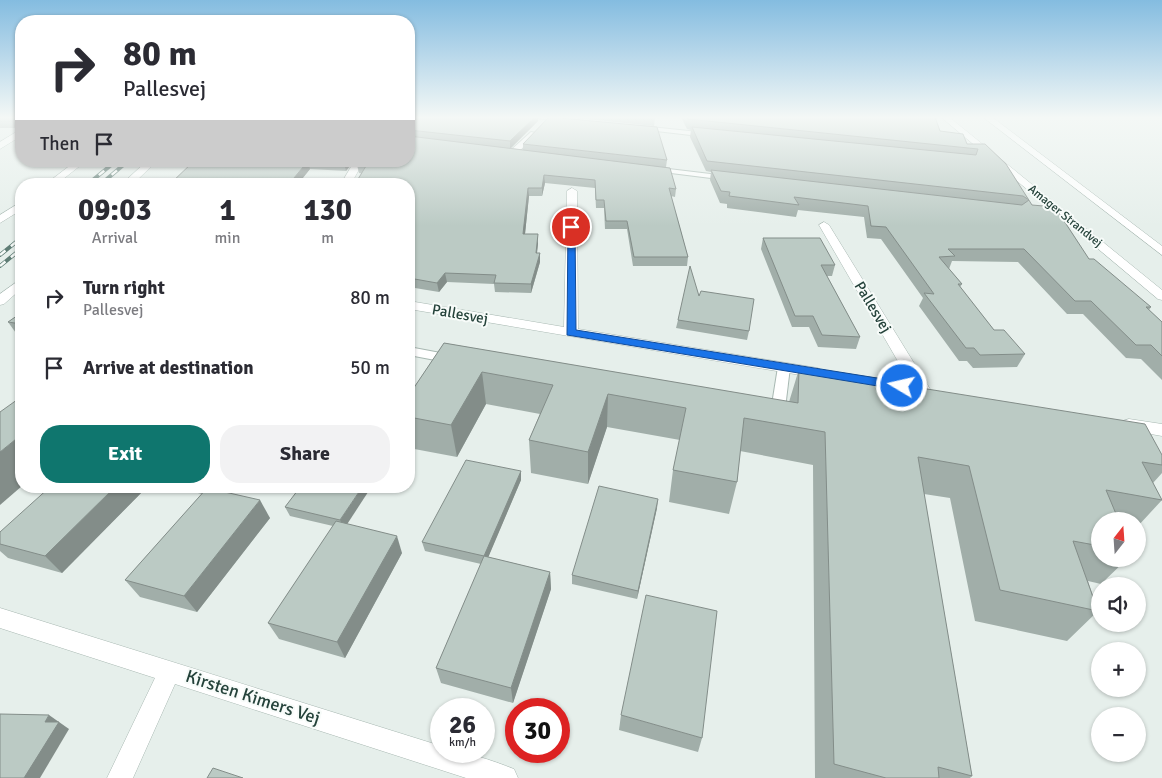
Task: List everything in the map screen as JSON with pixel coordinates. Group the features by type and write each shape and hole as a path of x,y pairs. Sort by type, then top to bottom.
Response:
{"street":[{"name":"Amager Strandvej","path":"986,153 1065,215 1162,296"},
{"path":"1034,153 1162,252"},
{"path":"58,178 74,167"},
{"path":"135,178 146,167"},
{"path":"349,178 355,167"},
{"path":"571,333 572,191"},
{"path":"0,220 15,209"},
{"name":"Pallesvej","path":"824,225 922,389"},
{"path":"0,301 15,288"},
{"name":"Pallesvej","path":"415,306 833,375"},
{"path":"902,386 941,392"},
{"path":"1114,422 1162,430"},
{"name":"Kirsten Kimers Vej","path":"0,618 504,778"},
{"path":"120,778 170,671"}],"lane":[{"path":"516,153 523,154"},
{"path":"642,168 740,180"},
{"path":"415,352 467,362"},
{"path":"767,416 777,418 784,367"}],"building":[{"path":"415,153 550,153 670,168 676,189 669,188 688,257 634,257 627,221 606,221 604,200 596,200 595,180 544,175 542,188 528,188 523,234 538,234 536,253 540,253 531,284 494,283 496,275 445,273 437,283 415,279 415,178 359,178 365,167 415,167"},
{"path":"607,153 665,153 667,160"},
{"path":"704,153 959,153 976,155 977,153 995,153 1006,164 1029,200 1023,196 707,161"},
{"path":"188,167 303,167 294,178 176,178"},
{"path":"711,170 1022,205 1029,200 1032,205 1055,207 1089,259 1094,259 1151,307 1146,307 1162,322 1162,356 1151,345 1136,345 1091,301 1075,301 1024,249 948,249 955,256 939,257 962,284 958,284 994,330 1004,330 1025,354 980,355 974,348 966,348 924,293 934,294 886,227 871,226 868,206 794,197 799,205 729,196 730,192 721,191"},
{"path":"763,238 820,238 835,265 821,265 860,337 822,335 813,316 795,316"},
{"path":"690,266 699,296 701,291 754,299 749,331 678,320"},
{"path":"15,317 15,323 8,322"},
{"path":"444,343 798,403 799,369 823,373 823,370 895,381 896,384 1145,424 1162,455 1162,465 1142,462 1162,500 1106,490 1115,512 1091,512 1091,544 1073,541 1091,591 1091,610 1000,590 969,466 918,457 972,776 938,767 939,778 886,778 834,764 825,432 744,418 737,482 673,470 686,408 608,394 588,452 529,440 553,385 482,372 451,425 415,418 415,386"},
{"path":"15,401 15,440 0,452 0,412"},
{"path":"466,460 521,471 484,556 422,542"},
{"path":"599,486 658,499 638,591 572,575"},
{"path":"43,493 109,493 45,556 0,544 0,532"},
{"path":"203,493 229,493 260,500 184,596 125,580"},
{"path":"296,493 358,493 340,520 285,507"},
{"path":"336,521 397,536 337,642 268,623"},
{"path":"484,556 550,572 511,688 436,668"},
{"path":"646,595 717,611 702,738 621,715"},
{"path":"0,714 49,715 45,722 59,722 24,778 0,778"},
{"path":"213,768 243,778 207,778"}],"railway":[{"path":"95,178 109,167"},
{"path":"108,178 121,167"},
{"path":"0,255 15,243"},
{"path":"0,266 15,254"}],"route":[{"path":"571,227 571,333 902,386"}]}
